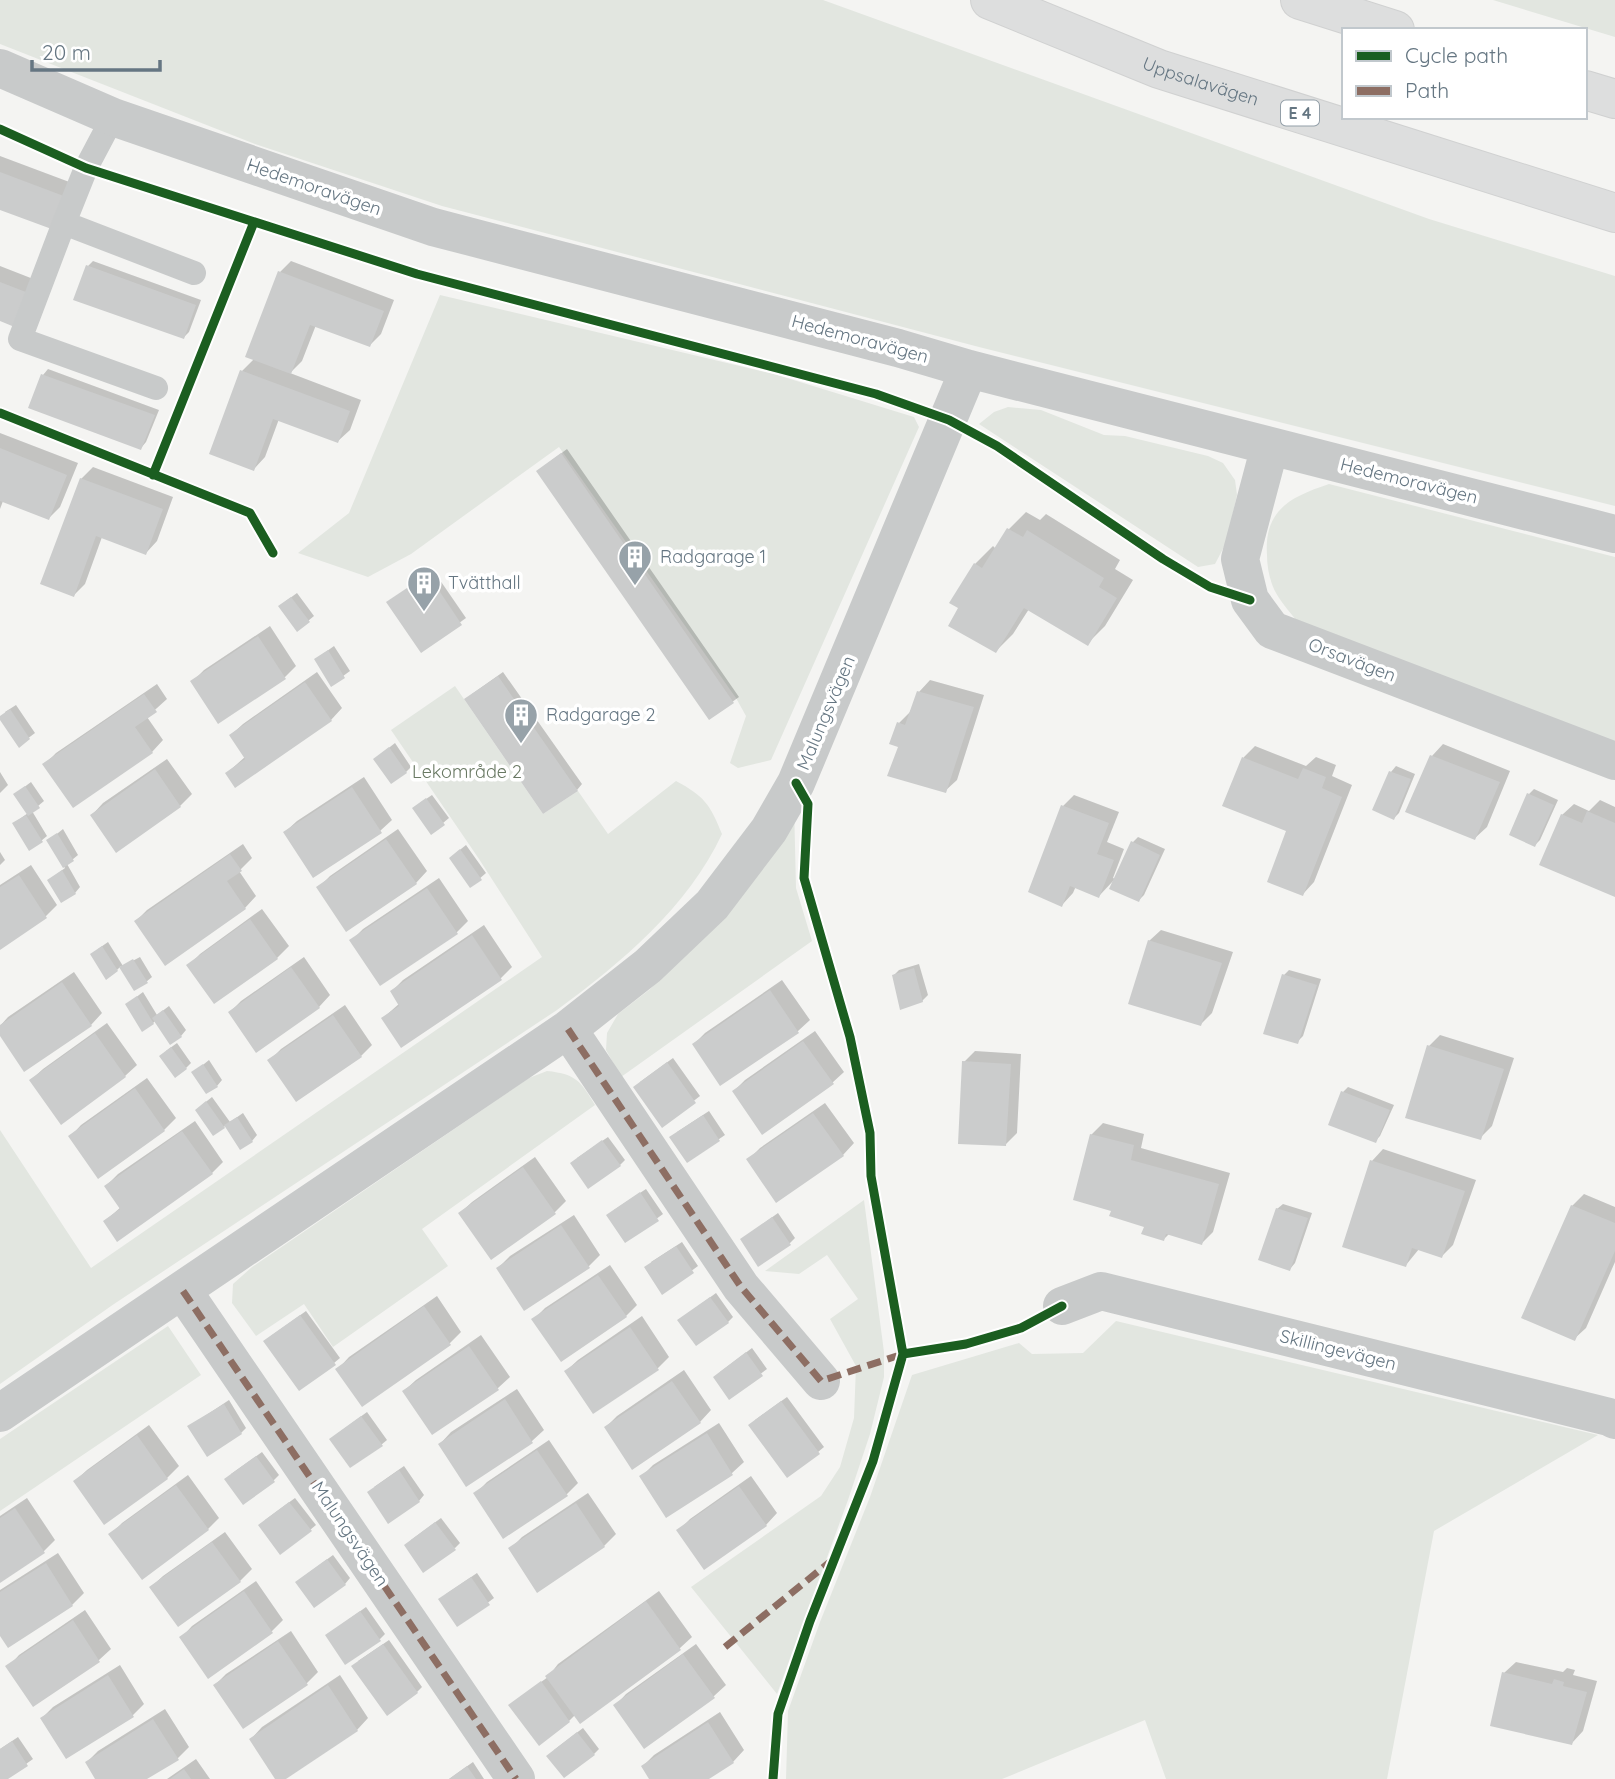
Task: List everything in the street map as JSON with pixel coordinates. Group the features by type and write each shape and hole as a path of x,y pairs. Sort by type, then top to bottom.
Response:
{"highway":[{"name":"Uppsalavägen","path":"990,0 1159,69 1615,213"},
{"path":"1300,0 1389,28"},
{"path":"1587,91 1615,99"}],"street":[{"name":"Hedemoravägen","path":"0,68 113,117 433,226 969,369 1615,534"},
{"name":"Malungsvägen","path":"0,1413 568,1029 648,966 712,905 769,830 796,783 969,369"},
{"name":"Orsavägen","path":"1270,446 1240,559 1250,600 1272,630 1615,761"},
{"path":"568,1029 741,1287 821,1381"},
{"name":"Malungsvägen","path":"183,1291 516,1779"},
{"name":"Skillingevägen","path":"1062,1306 1101,1291 1615,1420"}],"lane":[{"path":"113,117 86,168 20,339 156,387"},
{"path":"64,223 194,273"}],"green space":[{"path":"0,0 823,0 1429,219 1615,276 1615,506 979,347 442,206 255,144 0,44"},
{"path":"1493,0 1615,0 1615,37"},
{"path":"440,295 774,374 914,417 919,427 771,760 738,768 730,763 746,716 559,447 411,554 368,577 298,553 349,513"},
{"path":"1008,407 1041,410 1104,435 1125,436 1208,456 1223,463 1235,480 1237,495 1226,543 1215,564 1198,567 979,424 994,412"},
{"path":"1329,484 1615,557 1615,745 1299,624 1274,589 1268,570 1267,540 1275,516 1282,508 1302,494"},
{"name":"Lekområde 2","path":"455,686 543,814 578,791 608,834 676,781 705,802 722,834 708,861 691,886 651,932 605,973 557,1010 114,1304 0,1384 0,1130 91,1268 542,957 391,730"},
{"path":"794,804 796,888 812,941 621,1077 606,1050 607,1033 618,1014 649,990 696,945"},
{"path":"547,1071 565,1074 577,1080 595,1105 422,1229 448,1266 333,1347 304,1304 256,1336 232,1303 233,1284 252,1267 529,1078"},
{"path":"864,1200 884,1352 884,1377 870,1434 848,1500 777,1694 691,1587 821,1496 840,1467 854,1418 856,1366 830,1319 858,1299 827,1255 799,1274 765,1271"},
{"path":"1116,1321 1598,1435 1434,1531 1387,1779 1166,1779 1145,1720 1002,1779 786,1779 788,1711 870,1497 912,1375 1019,1343 1032,1354 1083,1353"},
{"path":"168,1326 201,1375 0,1511 0,1439"}],"building":[{"path":"0,172 69,198 57,231 0,210"},
{"path":"86,265 196,305 184,339 73,300"},
{"path":"278,271 384,311 370,347 310,325 291,374 245,357"},
{"path":"0,282 31,294 17,328 0,321"},
{"path":"240,370 350,411 338,443 273,419 254,471 209,454"},
{"path":"41,374 155,415 141,450 28,408"},
{"path":"0,448 67,475 49,520 0,501"},
{"name":"Radgarage 1","path":"561,453 734,703 709,720 536,471"},
{"path":"80,478 163,509 146,555 96,536 74,597 40,584"},
{"path":"1007,528 1023,537 1027,530 1104,578 1099,587 1117,598 1088,646 1024,608 996,653 948,626 958,608 949,603 974,563 982,568"},
{"name":"Tvätthall","path":"428,574 462,625 421,653 386,602"},
{"path":"291,597 310,622 297,632 278,606"},
{"path":"258,636 286,679 218,724 190,681"},
{"path":"328,650 345,678 331,687 314,659"},
{"name":"Radgarage 2","path":"498,676 578,791 543,814 464,699"},
{"path":"305,682 332,721 235,788 225,773 245,759 229,735"},
{"path":"917,691 974,707 946,793 887,776 898,747 889,744 897,722 905,725"},
{"path":"144,694 157,712 135,727 153,753 73,808 42,764"},
{"path":"10,709 30,739 19,748 0,720 0,716"},
{"path":"389,747 407,773 391,784 373,759"},
{"path":"1430,755 1500,782 1475,840 1405,812"},
{"path":"1242,757 1298,779 1303,768 1326,777 1322,788 1342,797 1303,896 1267,882 1286,831 1222,806"},
{"path":"155,769 181,807 116,853 90,815"},
{"path":"1389,771 1411,779 1394,820 1372,810"},
{"path":"25,786 40,808 28,816 13,794"},
{"path":"352,787 382,833 313,878 283,832"},
{"path":"1527,793 1554,805 1535,847 1509,835"},
{"path":"426,798 445,825 431,835 412,808"},
{"path":"1061,805 1109,823 1097,854 1114,860 1099,898 1070,886 1062,907 1028,892"},
{"path":"1587,811 1615,823 1615,897 1539,865 1561,814 1582,823"},
{"path":"26,815 43,842 29,851 12,823"},
{"path":"57,833 74,861 63,868 46,840"},
{"path":"386,839 417,884 346,932 316,887"},
{"path":"1131,841 1160,855 1139,902 1109,889"},
{"path":"460,849 482,880 470,888 449,858"},
{"path":"230,854 242,871 227,881 246,909 165,966 134,921"},
{"path":"62,870 76,894 61,903 47,880"},
{"path":"19,875 47,918 0,950 0,887"},
{"path":"427,888 458,934 380,986 349,940"},
{"path":"250,919 278,959 214,1004 186,965"},
{"path":"472,935 502,980 401,1048 381,1018 399,1006 390,991"},
{"path":"1148,940 1222,963 1201,1026 1128,1004"},
{"path":"102,946 118,971 106,980 90,954"},
{"path":"133,959 148,983 134,991 119,967"},
{"path":"291,967 320,1008 256,1053 228,1012"},
{"path":"914,968 923,1002 900,1010 892,975"},
{"path":"1282,974 1317,985 1298,1044 1263,1034"},
{"path":"62,982 92,1026 24,1072 0,1036 0,1025"},
{"path":"770,990 799,1033 720,1086 692,1044"},
{"path":"137,996 154,1024 142,1032 125,1004"},
{"path":"163,1010 182,1037 170,1045 152,1018"},
{"path":"333,1015 362,1057 296,1102 267,1060"},
{"path":"95,1033 126,1077 61,1125 29,1080"},
{"path":"803,1041 834,1084 762,1135 732,1091"},
{"path":"1427,1045 1504,1069 1481,1140 1405,1118"},
{"path":"171,1047 187,1069 175,1078 159,1056"},
{"path":"962,1061 1011,1064 1006,1146 958,1144"},
{"path":"667,1062 696,1103 662,1128 633,1087"},
{"path":"203,1064 218,1087 206,1094 191,1072"},
{"path":"135,1088 165,1131 98,1179 68,1136"},
{"path":"1341,1091 1390,1110 1376,1143 1328,1125"},
{"path":"206,1101 225,1128 213,1136 195,1110"},
{"path":"813,1113 844,1156 776,1203 746,1159"},
{"path":"703,1115 720,1141 687,1163 669,1137"},
{"path":"237,1117 253,1142 240,1150 224,1125"},
{"path":"182,1131 213,1174 117,1242 103,1221 120,1209 104,1186"},
{"path":"1090,1134 1134,1145 1131,1160 1219,1184 1202,1245 1166,1234 1164,1241 1141,1234 1144,1227 1109,1216 1111,1211 1073,1200"},
{"path":"602,1140 621,1166 588,1189 570,1163"},
{"path":"1370,1160 1465,1191 1442,1258 1412,1248 1406,1267 1342,1247"},
{"path":"523,1167 556,1214 491,1260 458,1213"},
{"path":"640,1192 659,1221 625,1243 606,1215"},
{"path":"1571,1205 1615,1223 1615,1251 1575,1341 1521,1318"},
{"path":"1276,1208 1308,1218 1290,1271 1258,1260"},
{"path":"772,1217 791,1245 758,1267 740,1239"},
{"path":"561,1225 590,1268 524,1311 496,1268"},
{"path":"676,1246 694,1273 662,1295 644,1267"},
{"path":"598,1275 627,1317 561,1362 531,1319"},
{"path":"710,1297 729,1323 696,1346 677,1320"},
{"path":"424,1306 451,1345 362,1407 335,1369"},
{"path":"300,1315 336,1365 299,1391 263,1341"},
{"path":"630,1327 659,1370 593,1414 564,1371"},
{"path":"469,1346 499,1390 432,1435 402,1391"},
{"path":"746,1352 763,1376 729,1400 713,1377"},
{"path":"672,1381 701,1423 632,1470 604,1427"},
{"path":"505,1399 533,1443 466,1487 438,1444"},
{"path":"781,1401 820,1454 787,1478 748,1425"},
{"path":"224,1404 242,1434 207,1457 187,1426"},
{"path":"361,1416 383,1446 350,1468 329,1439"},
{"path":"707,1433 733,1475 666,1518 639,1476"},
{"path":"137,1435 168,1479 104,1525 73,1481"},
{"path":"537,1450 568,1496 503,1539 473,1493"},
{"path":"256,1456 275,1482 243,1505 224,1479"},
{"path":"399,1470 420,1502 388,1524 367,1492"},
{"path":"176,1485 209,1530 142,1580 108,1534"},
{"path":"739,1486 767,1526 704,1570 676,1530"},
{"path":"289,1502 312,1531 280,1555 258,1525"},
{"path":"576,1503 605,1547 537,1593 508,1548"},
{"path":"15,1508 45,1553 0,1583 0,1518"},
{"path":"435,1522 456,1550 423,1573 404,1545"},
{"path":"212,1542 241,1582 178,1627 149,1587"},
{"path":"327,1559 346,1585 314,1608 295,1582"},
{"path":"46,1563 73,1606 8,1648 0,1636 0,1592"},
{"path":"471,1577 490,1605 457,1627 438,1599"},
{"path":"244,1591 273,1633 208,1679 179,1637"},
{"path":"646,1601 681,1650 580,1724 545,1676"},
{"path":"360,1611 381,1641 345,1665 325,1635"},
{"path":"73,1620 100,1662 33,1707 5,1666"},
{"path":"278,1641 308,1685 243,1729 213,1685"},
{"path":"383,1644 418,1693 387,1716 351,1666"},
{"path":"683,1654 715,1698 644,1749 613,1705"},
{"path":"1502,1672 1552,1684 1554,1679 1564,1682 1563,1686 1587,1692 1572,1745 1490,1726"},
{"path":"108,1675 134,1717 66,1759 40,1718"},
{"path":"541,1681 570,1722 539,1746 508,1705"},
{"path":"328,1685 358,1731 286,1779 275,1779 249,1739"},
{"path":"153,1719 179,1760 147,1779 95,1779 85,1762"},
{"path":"708,1722 734,1763 709,1779 649,1779 641,1766"},
{"path":"577,1732 595,1755 564,1778 546,1756"},
{"path":"12,1741 28,1766 8,1779 0,1779 0,1749"},
{"path":"467,1766 476,1779 449,1779"},
{"path":"184,1769 191,1779 170,1779"}],"marked path":[{"path":"568,1029 741,1287 821,1381 903,1354"},
{"path":"183,1291 516,1779"},
{"path":"725,1647 831,1561"}],"cycle path":[{"path":"0,129 86,168 417,274 876,394 949,420 997,446 1163,559 1210,587 1250,600"},
{"path":"153,475 254,222"},
{"path":"0,413 250,513 273,553"},
{"path":"773,1779 778,1714 810,1621 873,1461 903,1354 871,1176 870,1133 850,1037 804,878 808,804 796,783"},
{"path":"903,1354 966,1344 1021,1328 1062,1306"}],"place":[{"name":"Radgarage 1","path":"635,587"},
{"name":"Tvätthall","path":"424,613"},
{"name":"Radgarage 2","path":"521,745"}]}
